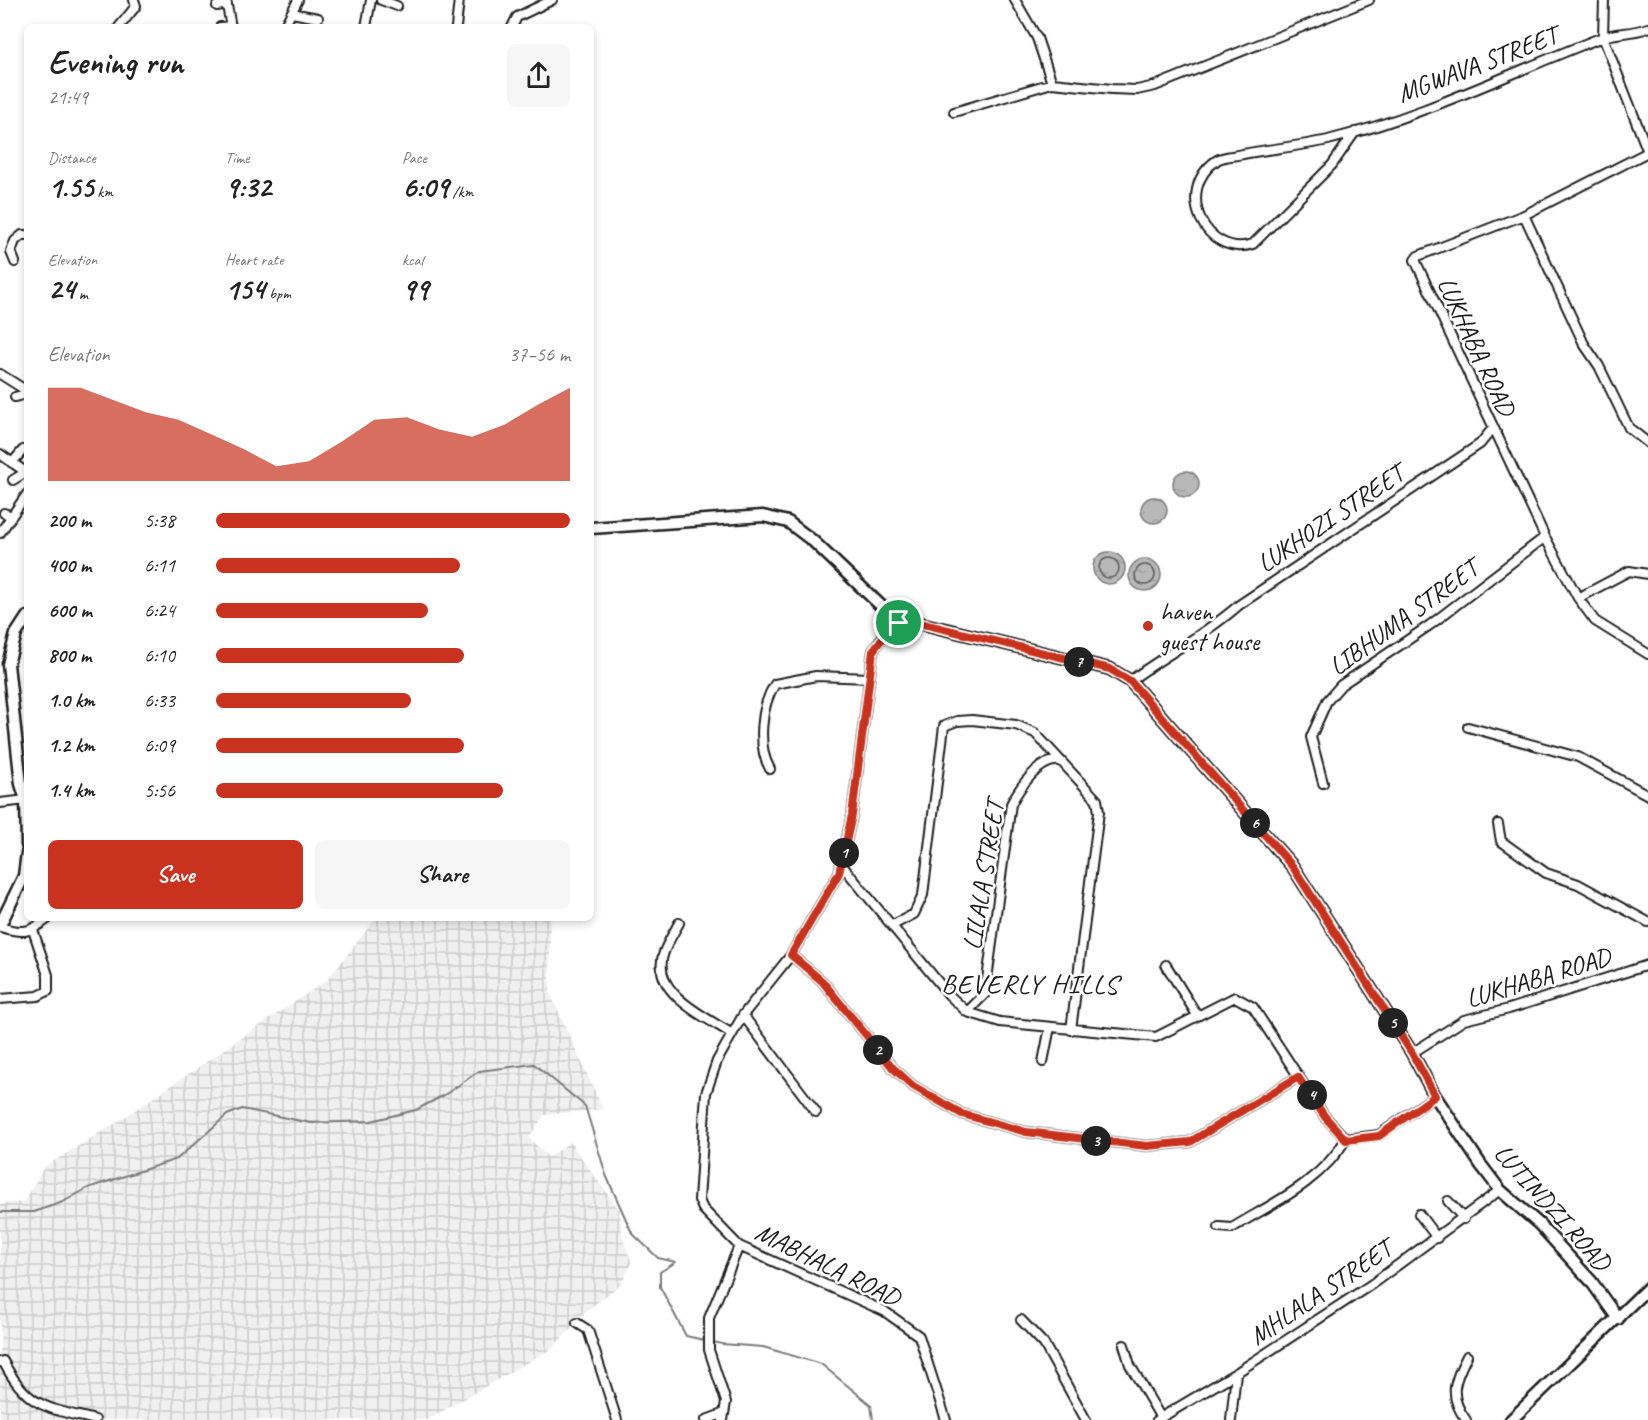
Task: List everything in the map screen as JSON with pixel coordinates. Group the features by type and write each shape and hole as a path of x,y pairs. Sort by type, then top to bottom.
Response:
{"street":[{"path":"121,24 136,6 134,0"},
{"path":"286,24 298,0"},
{"path":"367,24 371,0"},
{"path":"381,0 397,6"},
{"path":"456,24 459,0"},
{"path":"514,24 517,17 550,0"},
{"path":"1015,0 1037,38 1052,82"},
{"path":"954,112 1052,82 1137,90 1155,86 1351,3 1369,0"},
{"path":"1604,0 1603,37 1648,152"},
{"path":"216,6 226,2 231,24"},
{"path":"292,13 318,18"},
{"name":"MGWAVA STREET","path":"1355,132 1332,165 1253,244 1238,247 1226,245 1218,240 1203,222 1196,204 1195,189 1198,179 1218,159 1326,140 1355,132 1479,88 1603,37 1648,28"},
{"name":"LUKHABA ROAD","path":"1648,152 1524,215 1418,256 1415,260 1545,537 1578,598 1595,621 1648,654"},
{"path":"1524,215 1584,344 1599,366 1629,428 1648,443"},
{"path":"15,262 11,252 15,241 24,235"},
{"path":"0,374 24,390"},
{"path":"15,397 24,393"},
{"name":"LUKHOZI STREET","path":"1130,681 1164,655 1207,631 1239,605 1480,444 1493,428"},
{"path":"12,462 23,450"},
{"path":"0,455 24,471"},
{"path":"13,480 24,474"},
{"path":"0,533 24,498"},
{"path":"4,513 12,516"},
{"path":"594,528 763,516 788,522 855,579 899,623"},
{"name":"LIBHUMA STREET","path":"1323,783 1311,737 1327,701 1341,685 1430,625 1545,537"},
{"path":"1578,598 1629,572 1648,574"},
{"name":"LUTINDZI ROAD","path":"899,623 911,621 1110,669 1130,681 1293,867 1412,1053 1435,1096 1500,1190 1520,1205 1566,1253 1591,1281 1618,1319"},
{"path":"24,622 16,634 8,664 21,784 24,794"},
{"name":"MABHALA ROAD","path":"899,623 886,632 873,651 852,815 839,873 791,955 743,1015 717,1061 706,1093 699,1200 703,1209 739,1246 884,1311 920,1336 946,1420"},
{"path":"770,769 763,757 762,742 769,693 775,684 816,676 870,678"},
{"path":"893,925 914,914 923,895 944,726 957,721 972,720 1016,726 1035,733 1097,800 1099,812 1071,1030"},
{"path":"1468,727 1578,757 1648,795"},
{"name":"LILALA STREET","path":"968,1012 985,994 1011,804 1023,784 1045,764 1060,761"},
{"path":"0,803 24,800"},
{"path":"1498,824 1501,841 1546,873 1578,884 1648,922"},
{"path":"841,864 948,994 968,1012 1000,1022 1156,1037 1235,997 1253,1007 1325,1117 1346,1140"},
{"path":"24,876 0,926 18,932 33,930 45,921"},
{"path":"679,923 664,954 663,971 667,986 678,998 732,1034"},
{"path":"0,999 38,996 48,991 48,975 33,930"},
{"path":"791,955 822,981 893,1068 913,1086 962,1114 1026,1132 1147,1146 1184,1144 1298,1077"},
{"path":"1166,964 1197,1015"},
{"name":"LUKHABA ROAD","path":"1412,1053 1464,1020 1509,1010 1648,965"},
{"path":"743,1015 816,1112"},
{"path":"1043,1062 1050,1027"},
{"path":"1346,1140 1379,1136 1435,1096"},
{"path":"1219,1227 1233,1228 1315,1176 1336,1157 1346,1140"},
{"name":"MHLALA STREET","path":"1159,1419 1236,1373 1372,1284 1464,1219 1500,1190"},
{"path":"1448,1201 1464,1219"},
{"path":"1419,1214 1437,1238"},
{"path":"706,1420 723,1417 726,1402 709,1350 709,1318 739,1246"},
{"path":"1511,1420 1648,1288"},
{"path":"1021,1320 1044,1344 1086,1420"},
{"path":"577,1323 588,1330 617,1420"},
{"path":"1124,1345 1130,1365 1159,1419"},
{"path":"1466,1420 1455,1405 1454,1396 1458,1374 1467,1356"},
{"path":"2,1361 14,1383 28,1398 49,1408 96,1420"},
{"path":"1231,1420 1236,1373"}],"shaded area":[{"path":"374,921 550,921 550,993 603,1109 544,1115 529,1138 548,1157 570,1142 620,1211 622,1236 632,1263 621,1284 579,1317 577,1323 551,1349 427,1420 0,1420 0,1204 24,1202 44,1167 116,1123 327,980"}],"water":[{"path":"1186,471 1195,475 1199,484 1195,493 1186,497 1177,493 1173,484 1177,475"},
{"path":"1154,497 1163,501 1167,510 1163,519 1154,523 1145,519 1141,510 1145,501"},
{"path":"1109,552 1120,557 1125,568 1120,579 1109,584 1098,579 1093,568 1098,557"},
{"path":"1145,559 1156,564 1161,575 1156,586 1145,591 1134,586 1129,575 1134,564"}],"waterway":[{"path":"0,1212 34,1212 63,1202 88,1188 177,1159 227,1115 242,1109 311,1123 371,1121 416,1110 446,1094 479,1071 534,1064 585,1106 606,1175 632,1233 658,1258 676,1262 660,1272 660,1287 686,1336 722,1344 763,1347 821,1364 871,1405 873,1420"}],"place":[{"name":"haven guest house","path":"1148,626"}],"district":[{"name":"BEVERLY HILLS","path":"1030,984"}],"route":[{"path":"911,621 922,623 934,628 1110,669 1130,681 1293,867 1412,1053 1435,1096 1408,1113 1379,1136 1346,1140 1325,1117 1298,1077 1190,1142 1147,1146 1026,1132 962,1114 913,1086 893,1068 822,981 791,955 839,873 852,815 873,651 886,632 899,623 911,621"}]}
